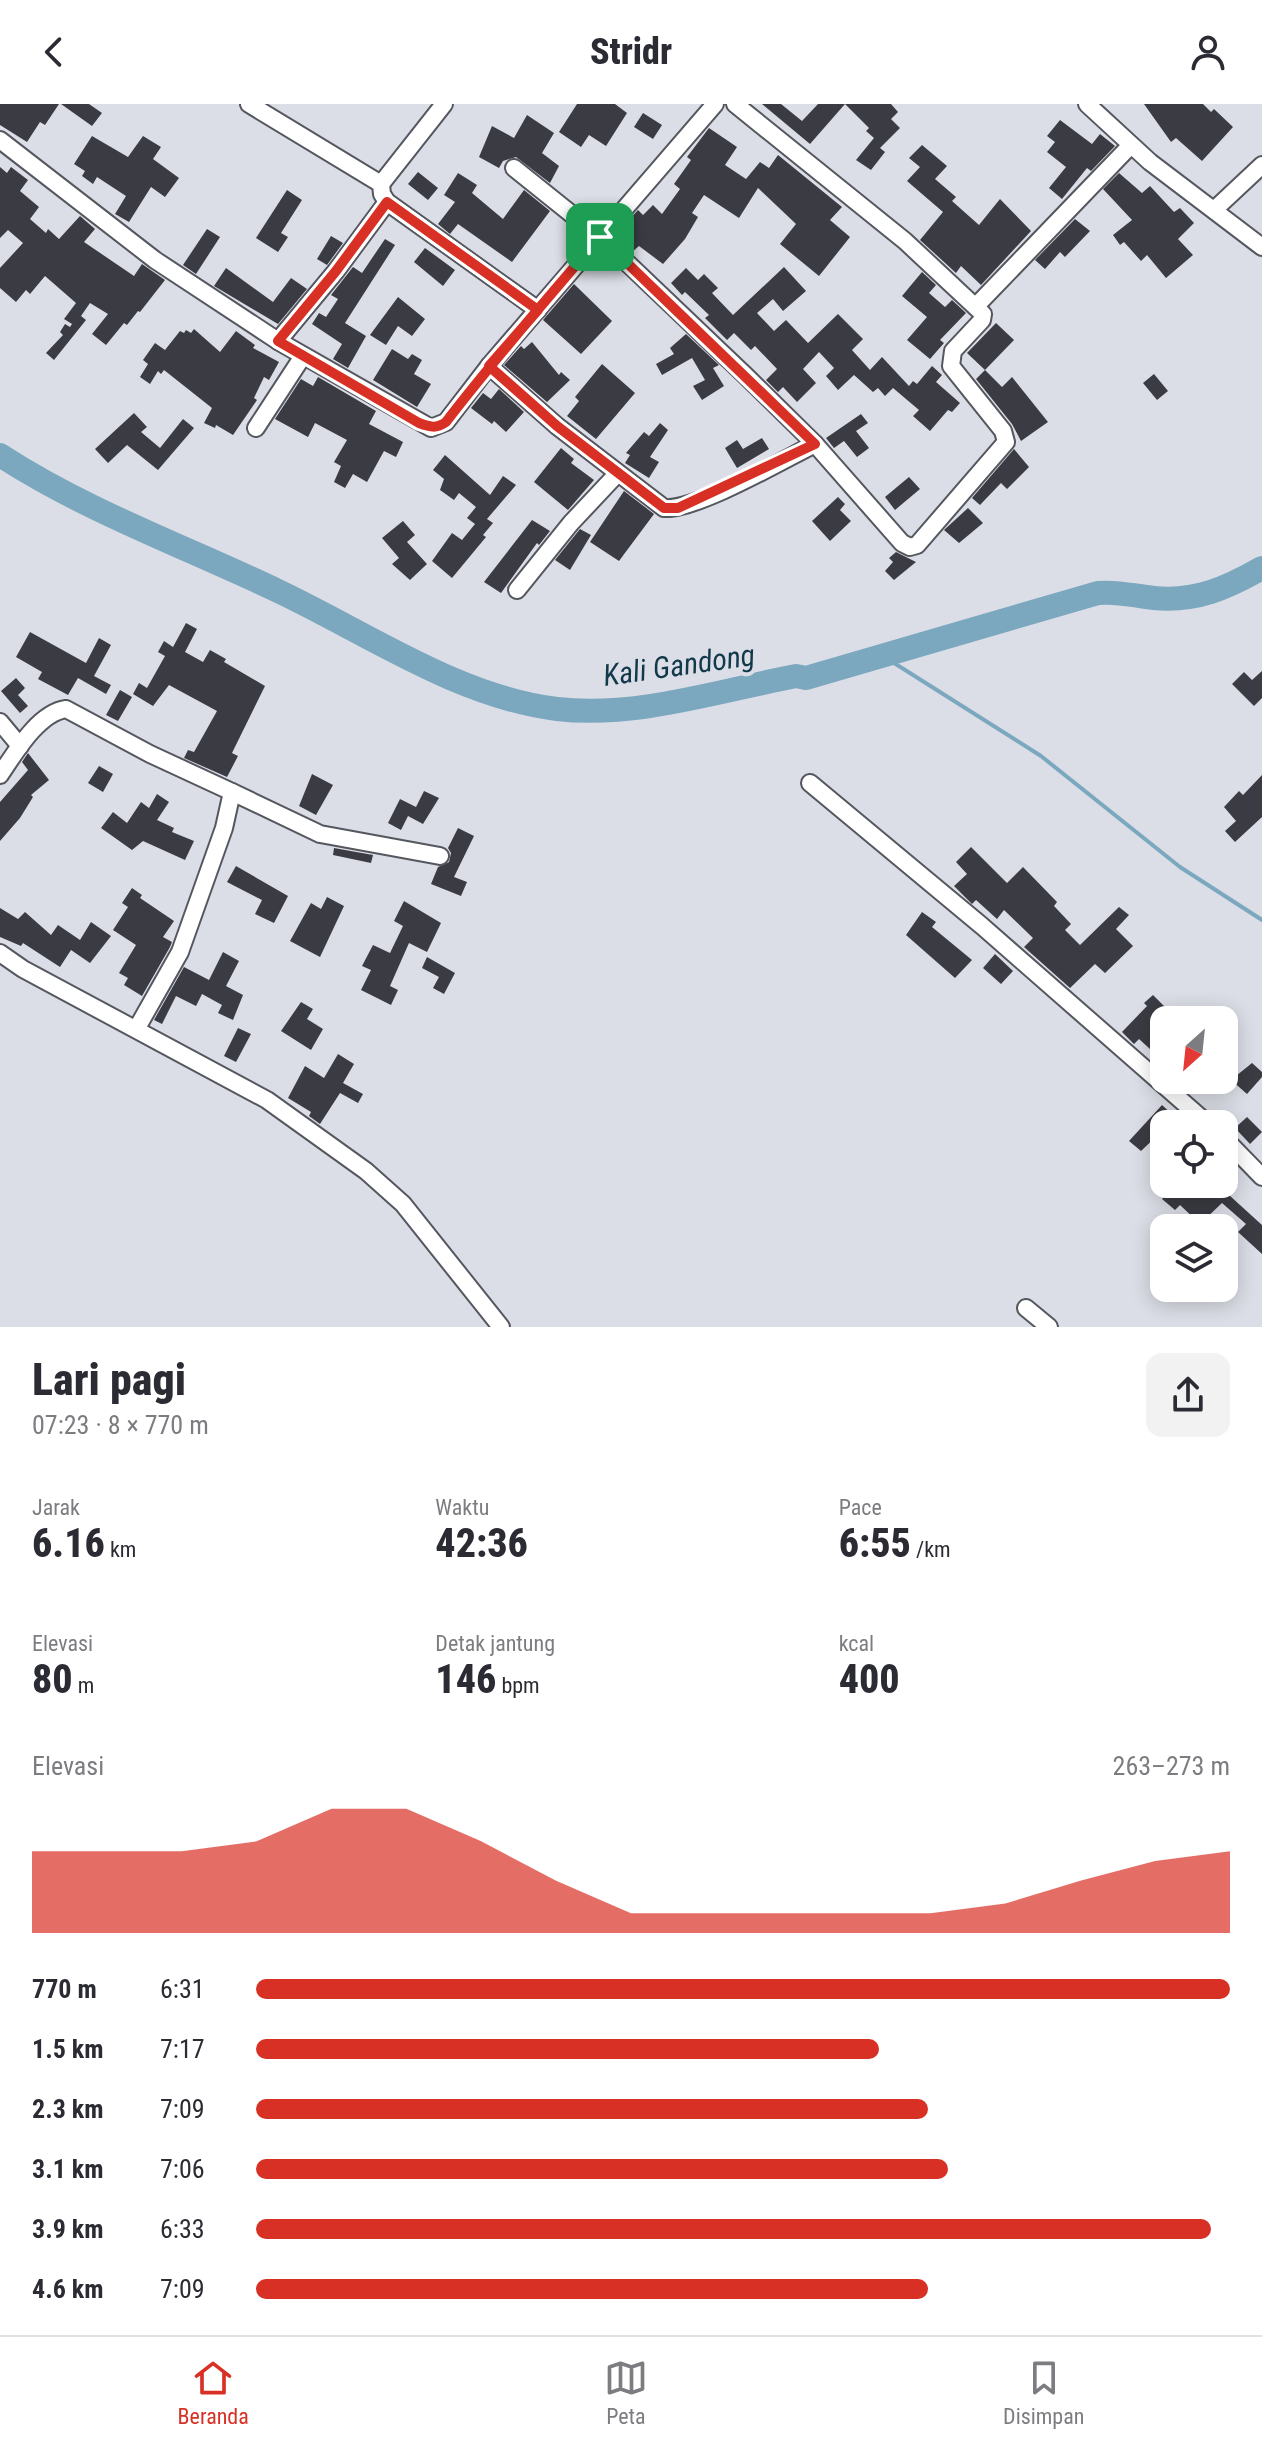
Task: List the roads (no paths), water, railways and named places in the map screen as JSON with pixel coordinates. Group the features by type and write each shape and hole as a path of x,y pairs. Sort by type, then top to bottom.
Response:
{"street":[{"path":"249,104 381,184"},
{"path":"444,104 381,184 382,194 387,202 538,310"},
{"path":"0,140 155,260 278,341 425,425 446,422 489,366 715,104"},
{"path":"514,168 600,237 815,444 902,543 910,547 917,545 1006,442 1003,431 951,366 953,351 982,320 983,314 977,305 905,241 735,104"},
{"path":"1087,104 1131,145 1262,247"},
{"path":"977,305 1131,145"},
{"path":"1214,210 1262,165"},
{"path":"278,341 336,271 387,202"},
{"path":"256,428 303,356"},
{"path":"489,366 617,474 664,508 678,508 815,444"},
{"path":"517,590 571,523 617,474"},
{"path":"0,775 20,746 55,712 72,710 150,754 320,834 440,856"},
{"path":"0,722 20,746"},
{"path":"810,783 982,926 1192,1110"},
{"path":"137,1028 180,952 224,828 232,792"},
{"path":"0,953 23,969 267,1100 366,1171 403,1204 501,1327"},
{"path":"1238,1152 1262,1177"},
{"path":"1026,1308 1049,1327"}],"waterway":[{"name":"Kali Gandong","path":"0,455 101,511 278,591 449,677 520,702 557,709 617,710 796,676 806,678 1098,593 1184,598 1224,587 1262,568"},
{"path":"883,656 1041,756 1180,867 1262,920"}]}
